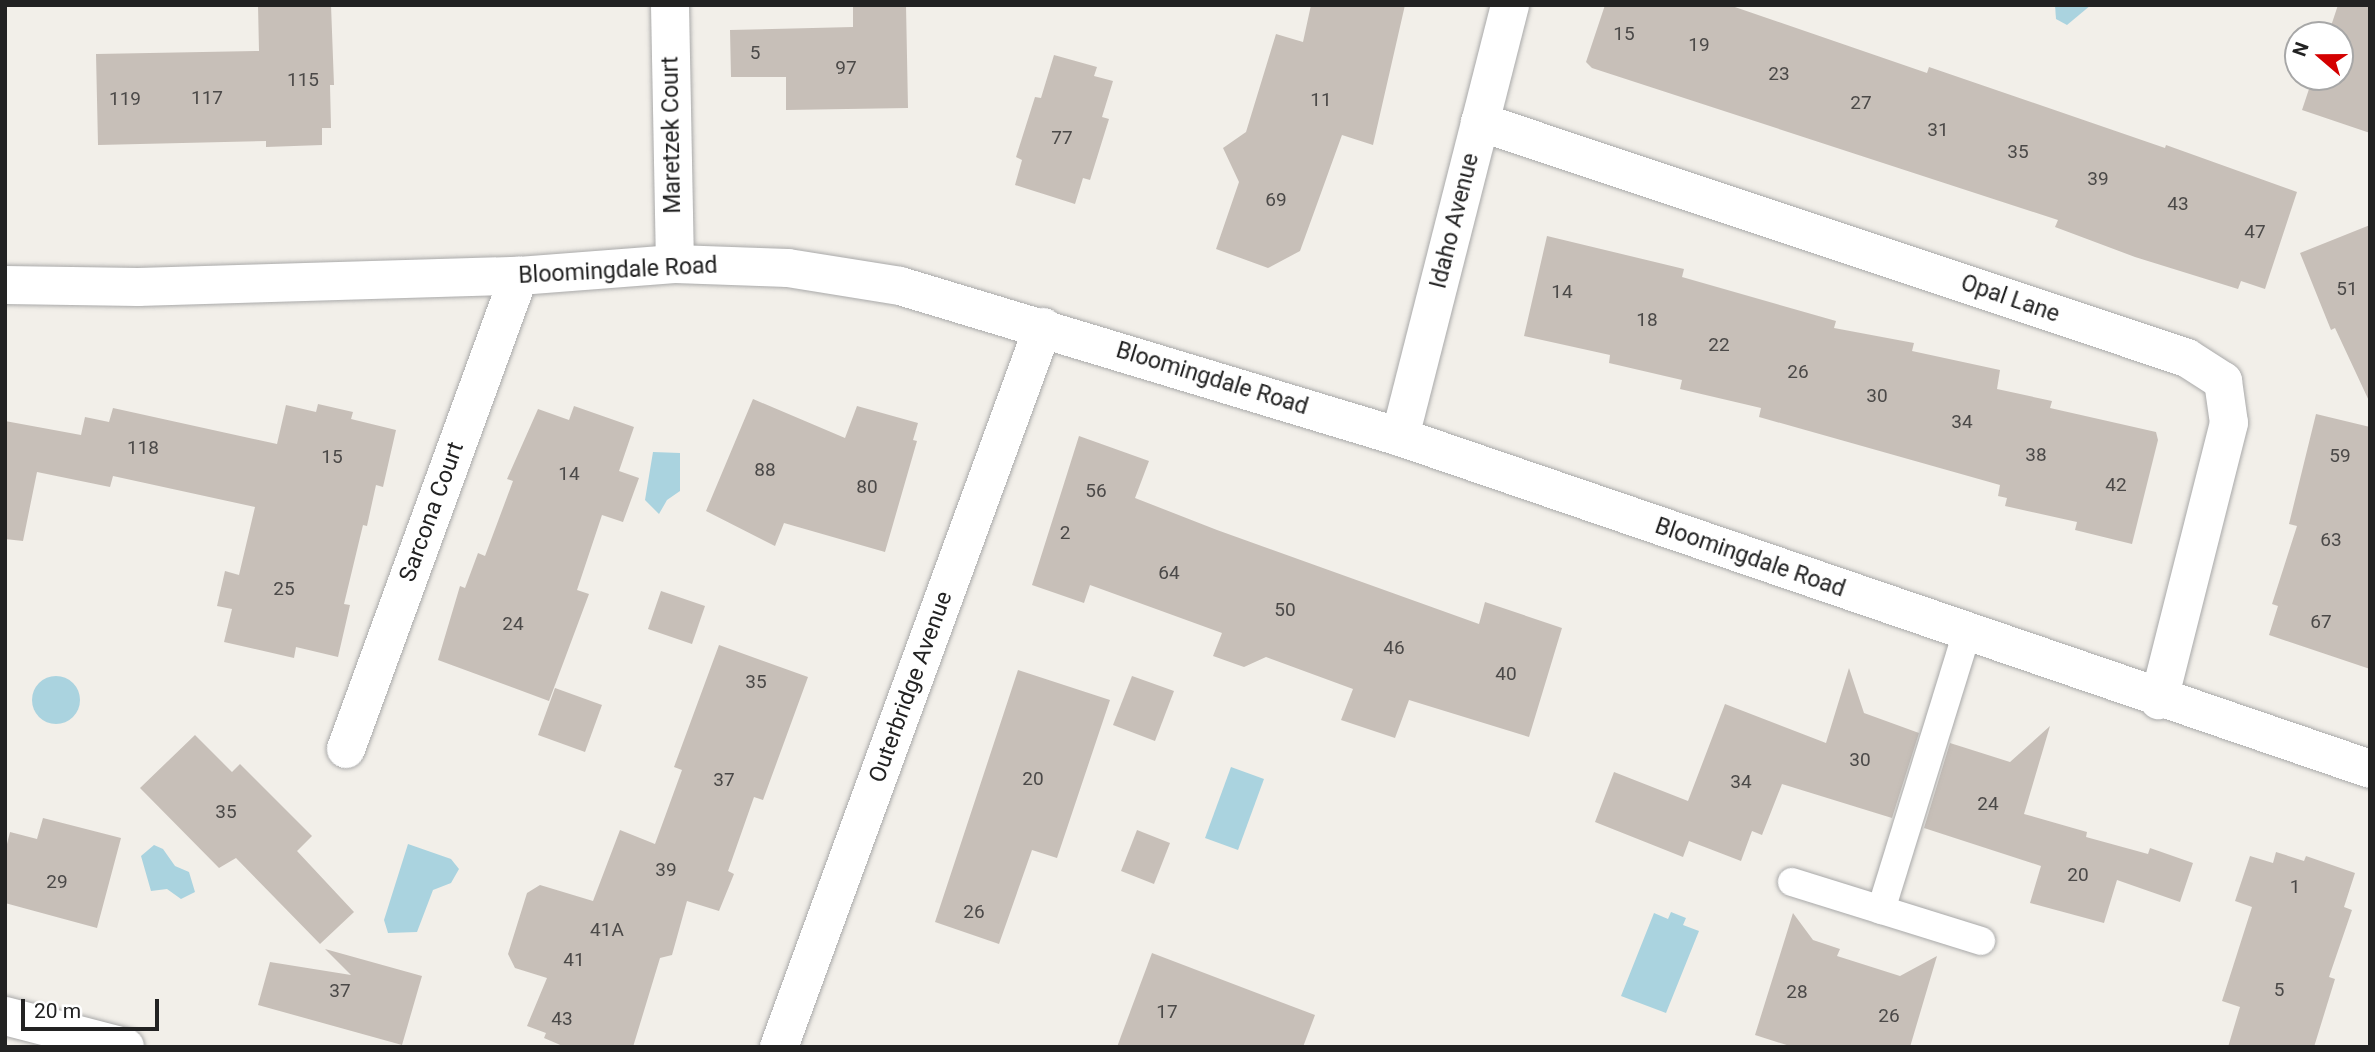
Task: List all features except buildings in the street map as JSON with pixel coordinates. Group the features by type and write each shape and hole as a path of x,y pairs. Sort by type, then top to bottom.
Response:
{"street":[{"name":"Maretzek Court","path":"670,5 675,264"},
{"name":"Idaho Avenue","path":"1400,437 1510,5"},
{"name":"Opal Lane","path":"1480,121 2187,358 2223,381 2228,423 2159,700"},
{"name":"Bloomingdale Road","path":"5,285 138,287 519,276 675,264 788,268 900,286 1400,437 2159,700 2370,769"},
{"name":"Sarcona Court","path":"346,749 519,276"},
{"name":"Outerbridge Avenue","path":"779,1047 1043,327"},
{"path":"5,1016 125,1047"}],"lane":[{"path":"1881,910 1967,633"},
{"path":"1792,882 1981,941"}],"water":[{"path":"2055,5 2091,5 2067,25 2056,19"},
{"path":"653,452 680,453 680,491 667,500 659,514 645,500"},
{"path":"56,676 73,683 80,700 73,717 56,724 39,717 32,700 39,683"},
{"path":"1231,767 1264,779 1238,850 1205,838"},
{"path":"408,844 451,859 459,869 451,883 433,890 417,932 388,933 384,920"},
{"path":"154,845 163,849 175,866 189,872 195,892 181,899 167,889 151,891 141,856"},
{"path":"1671,912 1686,918 1683,925 1699,931 1666,1013 1621,996 1654,913 1668,919"}]}
